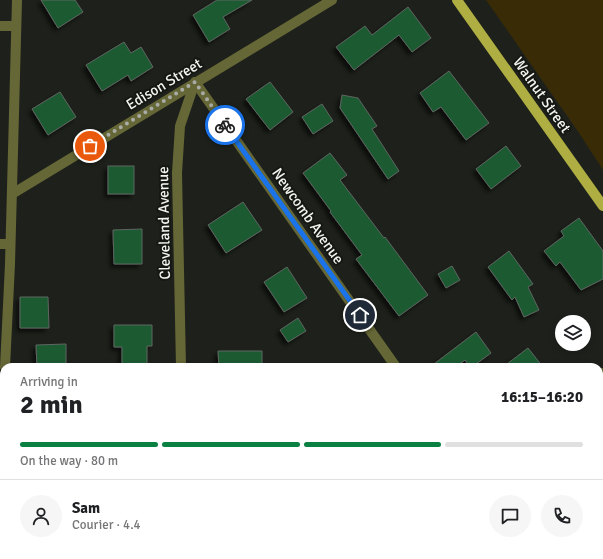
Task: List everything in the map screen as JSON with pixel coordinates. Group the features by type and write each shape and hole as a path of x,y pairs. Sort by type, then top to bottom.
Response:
{"main road":[{"name":"Walnut Street","path":"457,0 603,206"}],"street":[{"path":"5,363 5,244 12,194 17,0"},
{"name":"Edison Street","path":"12,194 332,0"},
{"path":"0,26 16,26"},
{"name":"Cleveland Avenue","path":"181,363 177,173 180,126 195,82"},
{"name":"Newcomb Avenue","path":"195,82 393,363"}],"shaded area":[{"path":"486,0 603,0 603,170 579,133"}],"building":[{"path":"41,0 75,0 83,12 58,28"},
{"path":"217,0 252,0 223,17 230,29 209,42 193,15"},
{"path":"408,7 431,38 412,52 399,35 354,70 336,47 365,26 372,35"},
{"path":"124,42 131,53 141,47 153,67 131,81 128,75 102,91 86,65"},
{"path":"449,71 489,123 466,140 441,107 433,112 420,93"},
{"path":"270,82 293,112 270,130 246,99"},
{"path":"60,92 76,117 48,135 32,109"},
{"path":"342,95 358,98 377,126 372,129 399,171 388,179 340,108"},
{"path":"322,104 333,121 313,134 302,117"},
{"path":"506,146 521,166 491,189 476,169"},
{"path":"330,153 347,175 340,180 428,295 399,316 356,259 362,255 303,173"},
{"path":"108,166 134,166 134,194 108,194"},
{"path":"243,202 262,230 226,253 208,225"},
{"path":"579,218 603,251 603,279 581,290 560,262 556,266 544,251 564,236 561,231"},
{"path":"142,229 142,264 114,264 113,230"},
{"path":"509,251 533,284 528,287 539,310 524,317 515,297 512,300 488,267"},
{"path":"452,266 460,280 446,288 438,274"},
{"path":"287,267 307,298 284,312 264,282"},
{"path":"20,297 48,297 49,328 20,328"},
{"path":"298,318 306,331 288,342 280,330"},
{"path":"114,325 152,325 152,346 147,346 147,363 122,363 122,347 114,347"},
{"path":"476,332 491,353 477,363 467,363 465,360 461,363 435,363"},
{"path":"66,344 66,363 37,363 36,345"},
{"path":"528,348 540,363 508,363"},
{"path":"218,351 262,351 262,363 219,363"}],"way so far":[{"path":"90,146 195,82 225,125"}],"route":[{"path":"225,125 360,315"}]}
